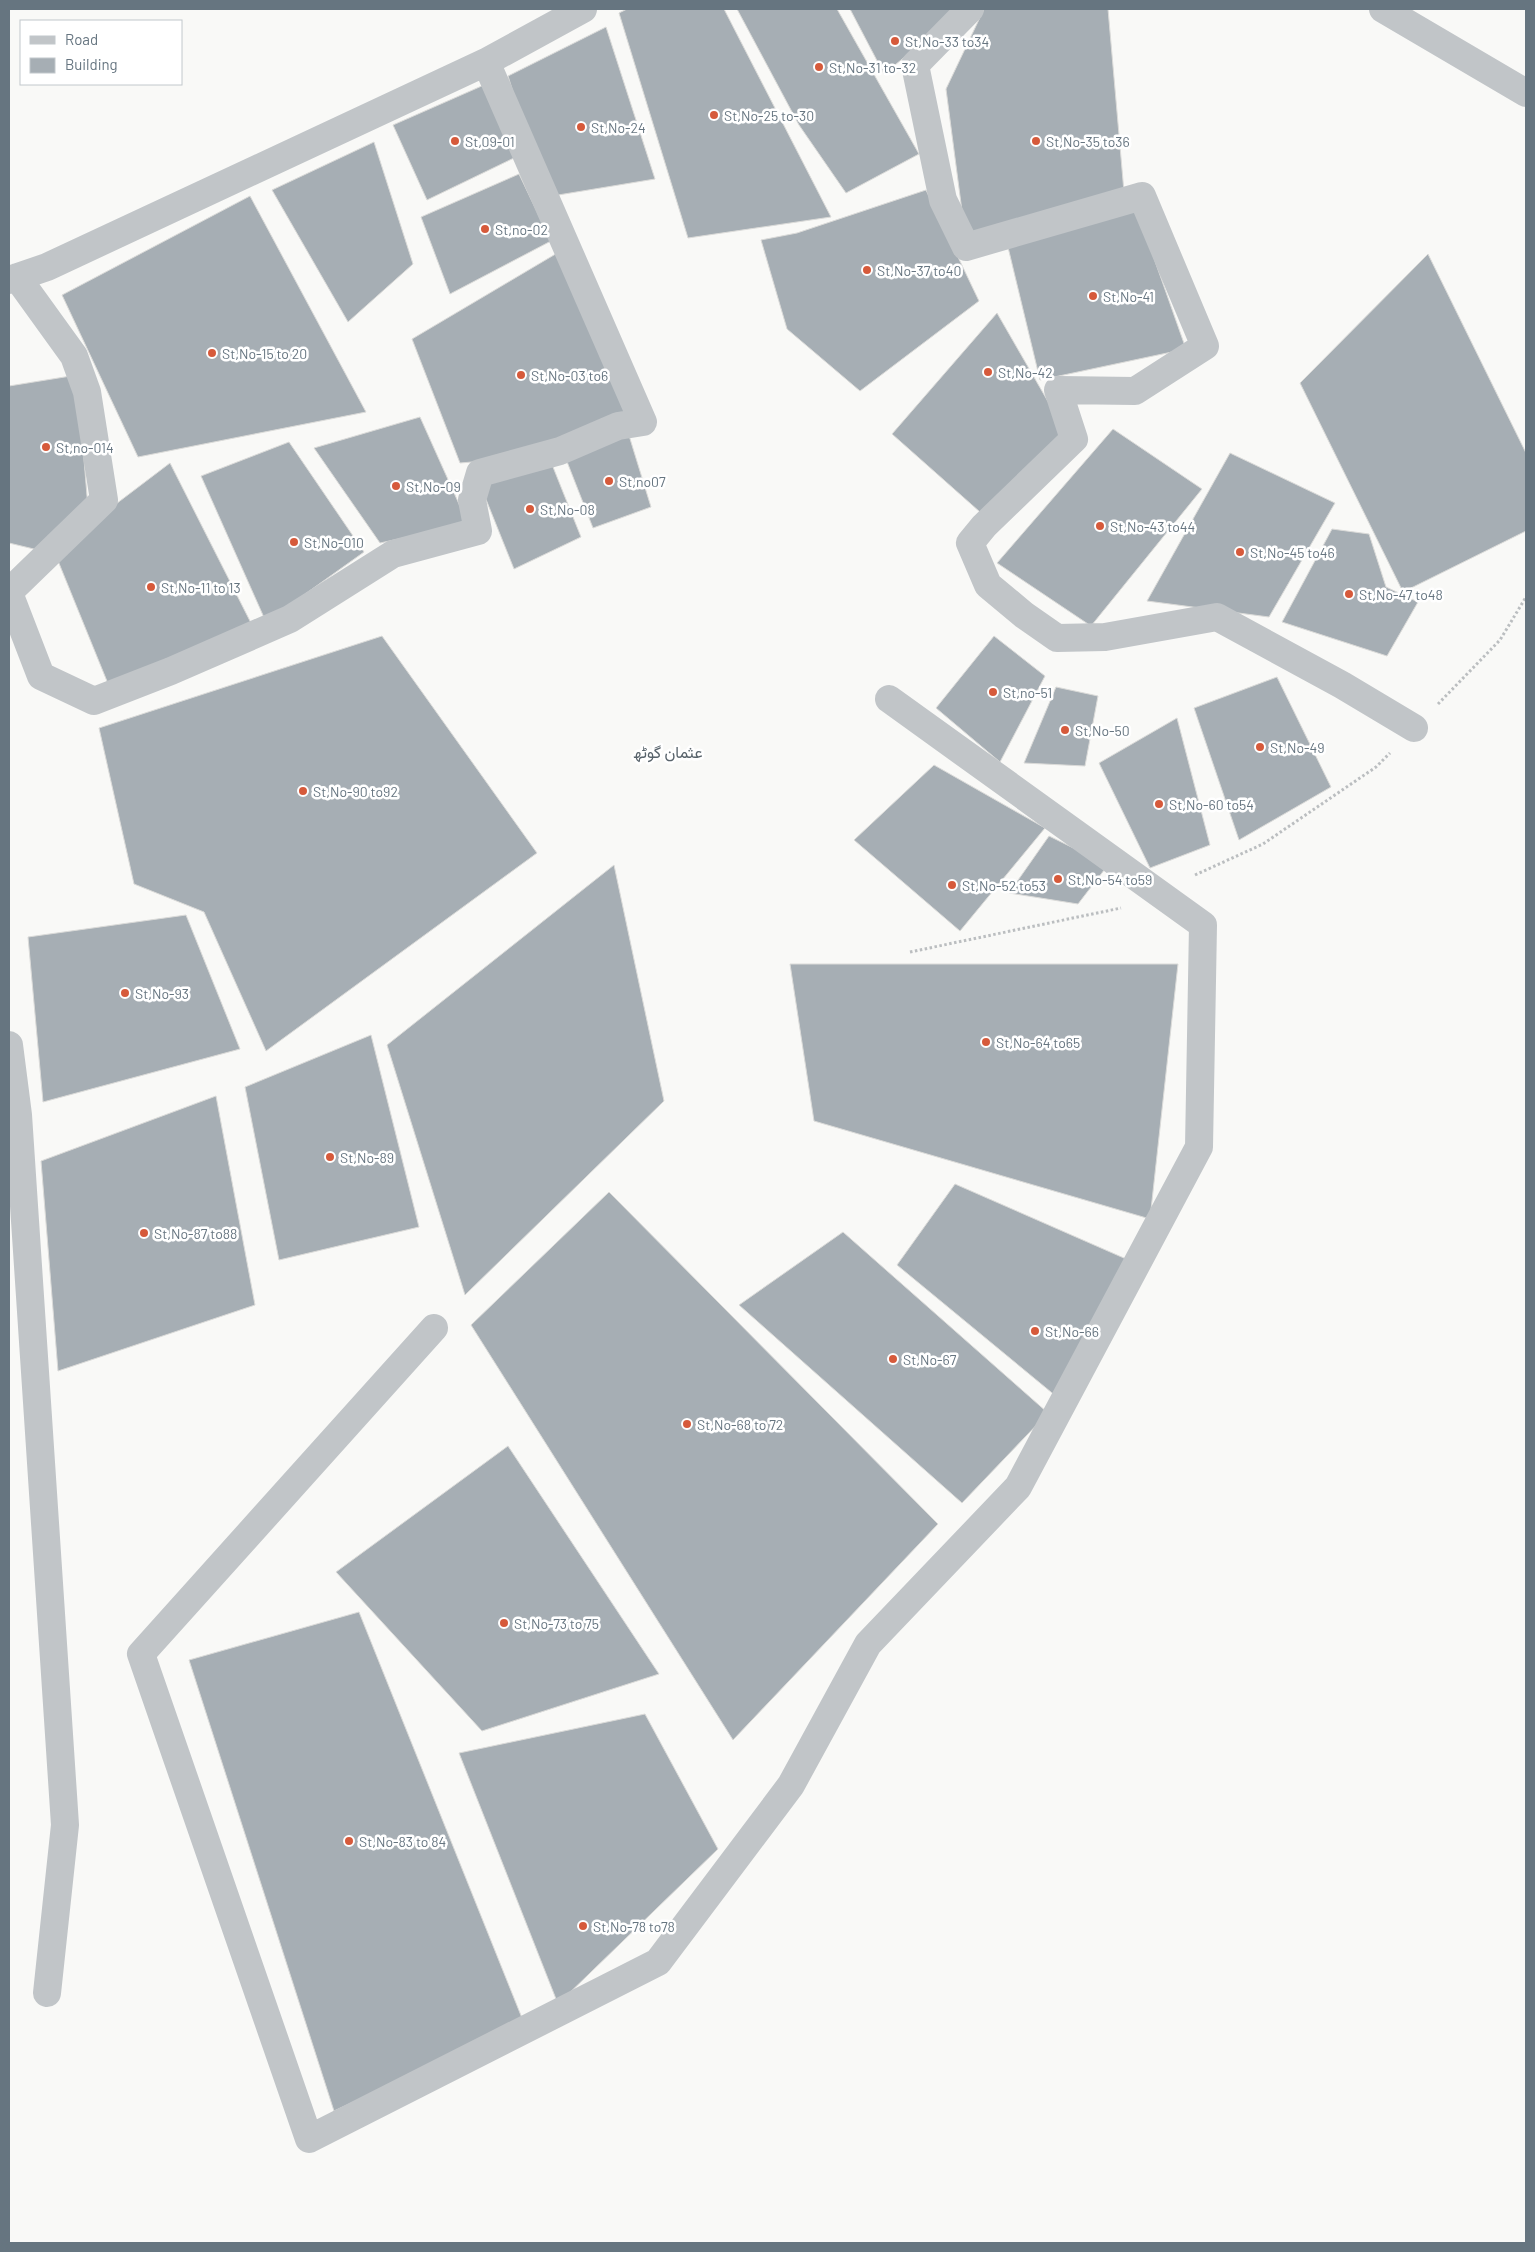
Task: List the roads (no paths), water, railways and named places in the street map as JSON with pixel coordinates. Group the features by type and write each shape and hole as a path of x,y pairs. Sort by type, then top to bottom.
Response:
{"street":[{"path":"486,62 643,422 618,426 560,451 480,473 472,500 478,531 393,554 290,619 172,671 94,701 41,676 9,593 104,500 87,392 74,356 13,278 47,267 486,62 583,9"},
{"path":"970,9 915,65 943,200 966,248 1142,196 1205,346 1135,391 1058,390 1074,439 984,526 970,544 988,585 1024,615 1057,638 1105,638 1217,617 1342,685 1414,728"},
{"path":"1382,9 1526,94"},
{"path":"434,1328 141,1654 309,2139 658,1962 791,1785 868,1644 1018,1488 1198,1147 1203,925 889,699"},
{"path":"9,1045 18,1115 65,1825 48,1993"}],"place":[{"name":"St,No-33 to34","path":"895,41"},
{"name":"St,No-31 to-32","path":"819,67"},
{"name":"St,No-25 to-30","path":"714,115"},
{"name":"St,No-24","path":"581,127"},
{"name":"St,09-01","path":"455,141"},
{"name":"St,No-35 to36","path":"1036,141"},
{"name":"St,no-02","path":"485,229"},
{"name":"St,No-37 to40","path":"867,270"},
{"name":"St,No-41","path":"1093,296"},
{"name":"St,No-15 to 20","path":"212,353"},
{"name":"St,No-42","path":"988,372"},
{"name":"St,No-03 to6","path":"521,375"},
{"name":"St,no-014","path":"46,447"},
{"name":"St,no07","path":"609,481"},
{"name":"St,No-09","path":"396,486"},
{"name":"St,No-08","path":"530,509"},
{"name":"St,No-43 to44","path":"1100,526"},
{"name":"St,No-010","path":"294,542"},
{"name":"St,No-45 to46","path":"1240,552"},
{"name":"St,No-11 to 13","path":"151,587"},
{"name":"St,No-47 to48","path":"1349,594"},
{"name":"St,no-51","path":"993,692"},
{"name":"St,No-50","path":"1065,730"},
{"name":"St,No-49","path":"1260,747"},
{"name":"St,No-90 to92","path":"303,791"},
{"name":"St,No-60 to54","path":"1159,804"},
{"name":"St,No-54 to59","path":"1058,879"},
{"name":"St,No-52 to53","path":"952,885"},
{"name":"St,No-93","path":"125,993"},
{"name":"St,No-64 to65","path":"986,1042"},
{"name":"St,No-89","path":"330,1157"},
{"name":"St,No-87 to88","path":"144,1233"},
{"name":"St,No-66","path":"1035,1331"},
{"name":"St,No-67","path":"893,1359"},
{"name":"St,No-68 to 72","path":"687,1424"},
{"name":"St,No-73 to 75","path":"504,1623"},
{"name":"St,No-83 to 84","path":"349,1841"},
{"name":"St,No-78 to78","path":"583,1926"}],"district":[{"name":"عثمان گوٹھ","path":"668,751"}]}
